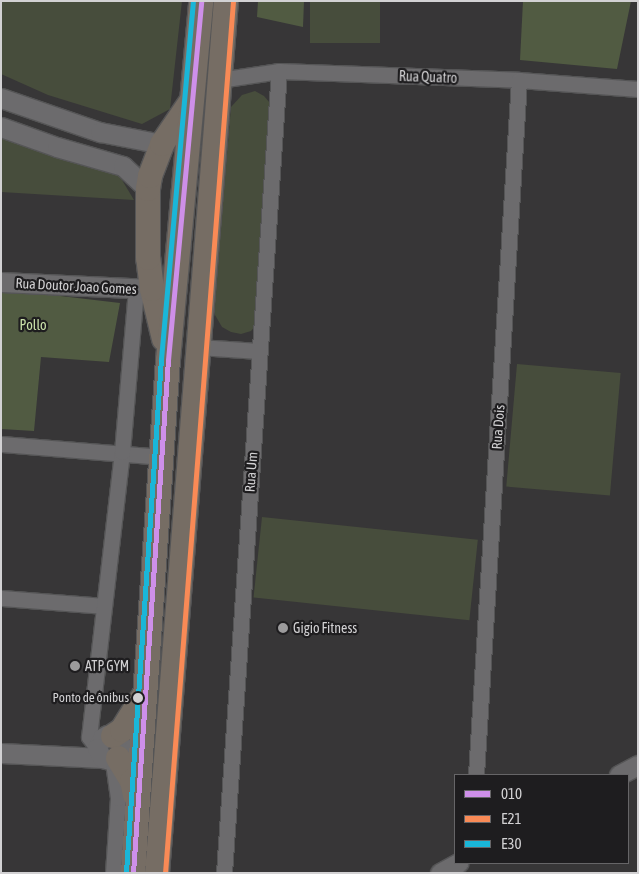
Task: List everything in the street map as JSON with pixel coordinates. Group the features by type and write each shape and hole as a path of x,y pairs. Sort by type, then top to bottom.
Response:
{"highway":[{"path":"133,873 168,360 202,1"},
{"path":"157,873 226,1"},
{"path":"168,360 144,289 148,258 148,189 150,176 162,144 192,101"},
{"path":"138,802 132,781 108,749 144,694"}],"street":[{"name":"Rua Quatro","path":"219,80 279,71 520,80 638,89"},
{"name":"Rua Um","path":"224,873 279,71"},
{"name":"Rua Dois","path":"476,774 520,80"},
{"path":"1,98 62,120 129,139 162,144"},
{"path":"1,127 57,147 123,166 148,189"},
{"path":"123,166 129,139"},
{"name":"Rua Doutor Joao Gomes","path":"1,282 144,289"},
{"path":"113,873 118,798 108,749 89,737 94,708 122,452 144,289"},
{"path":"198,347 259,351"},
{"path":"1,444 122,452 161,457"},
{"path":"1,598 104,606"},
{"path":"1,753 60,756 76,749 108,749"},
{"path":"621,774 638,765"},
{"path":"440,873 456,864"}],"green space":[{"path":"1,1 182,1 170,109 142,124 48,95 1,74"},
{"path":"258,1 304,1 303,27 257,17"},
{"path":"310,1 380,1 380,43 310,43"},
{"path":"523,1 631,1 617,69 520,60"},
{"path":"255,91 264,96 275,109 261,319 251,331 241,334 231,332 222,327 215,315 214,306 231,107 242,95"},
{"path":"1,136 119,175 134,200 1,192"},
{"name":"Pollo","path":"1,289 120,303 109,362 41,357 34,431 1,429"},
{"path":"517,364 621,373 610,496 506,487"},
{"path":"262,517 478,540 469,620 254,598"}],"transit line":[{"name":"E30","path":"126,872 161,359 193,1"},
{"name":"010","path":"133,873 168,360 201,1"},
{"name":"E21","path":"165,873 233,2"}],"place":[{"name":"Gigio Fitness","path":"283,628"},
{"name":"ATP GYM","path":"75,666"},
{"name":"Ponto de ônibus","path":"138,698"}]}
